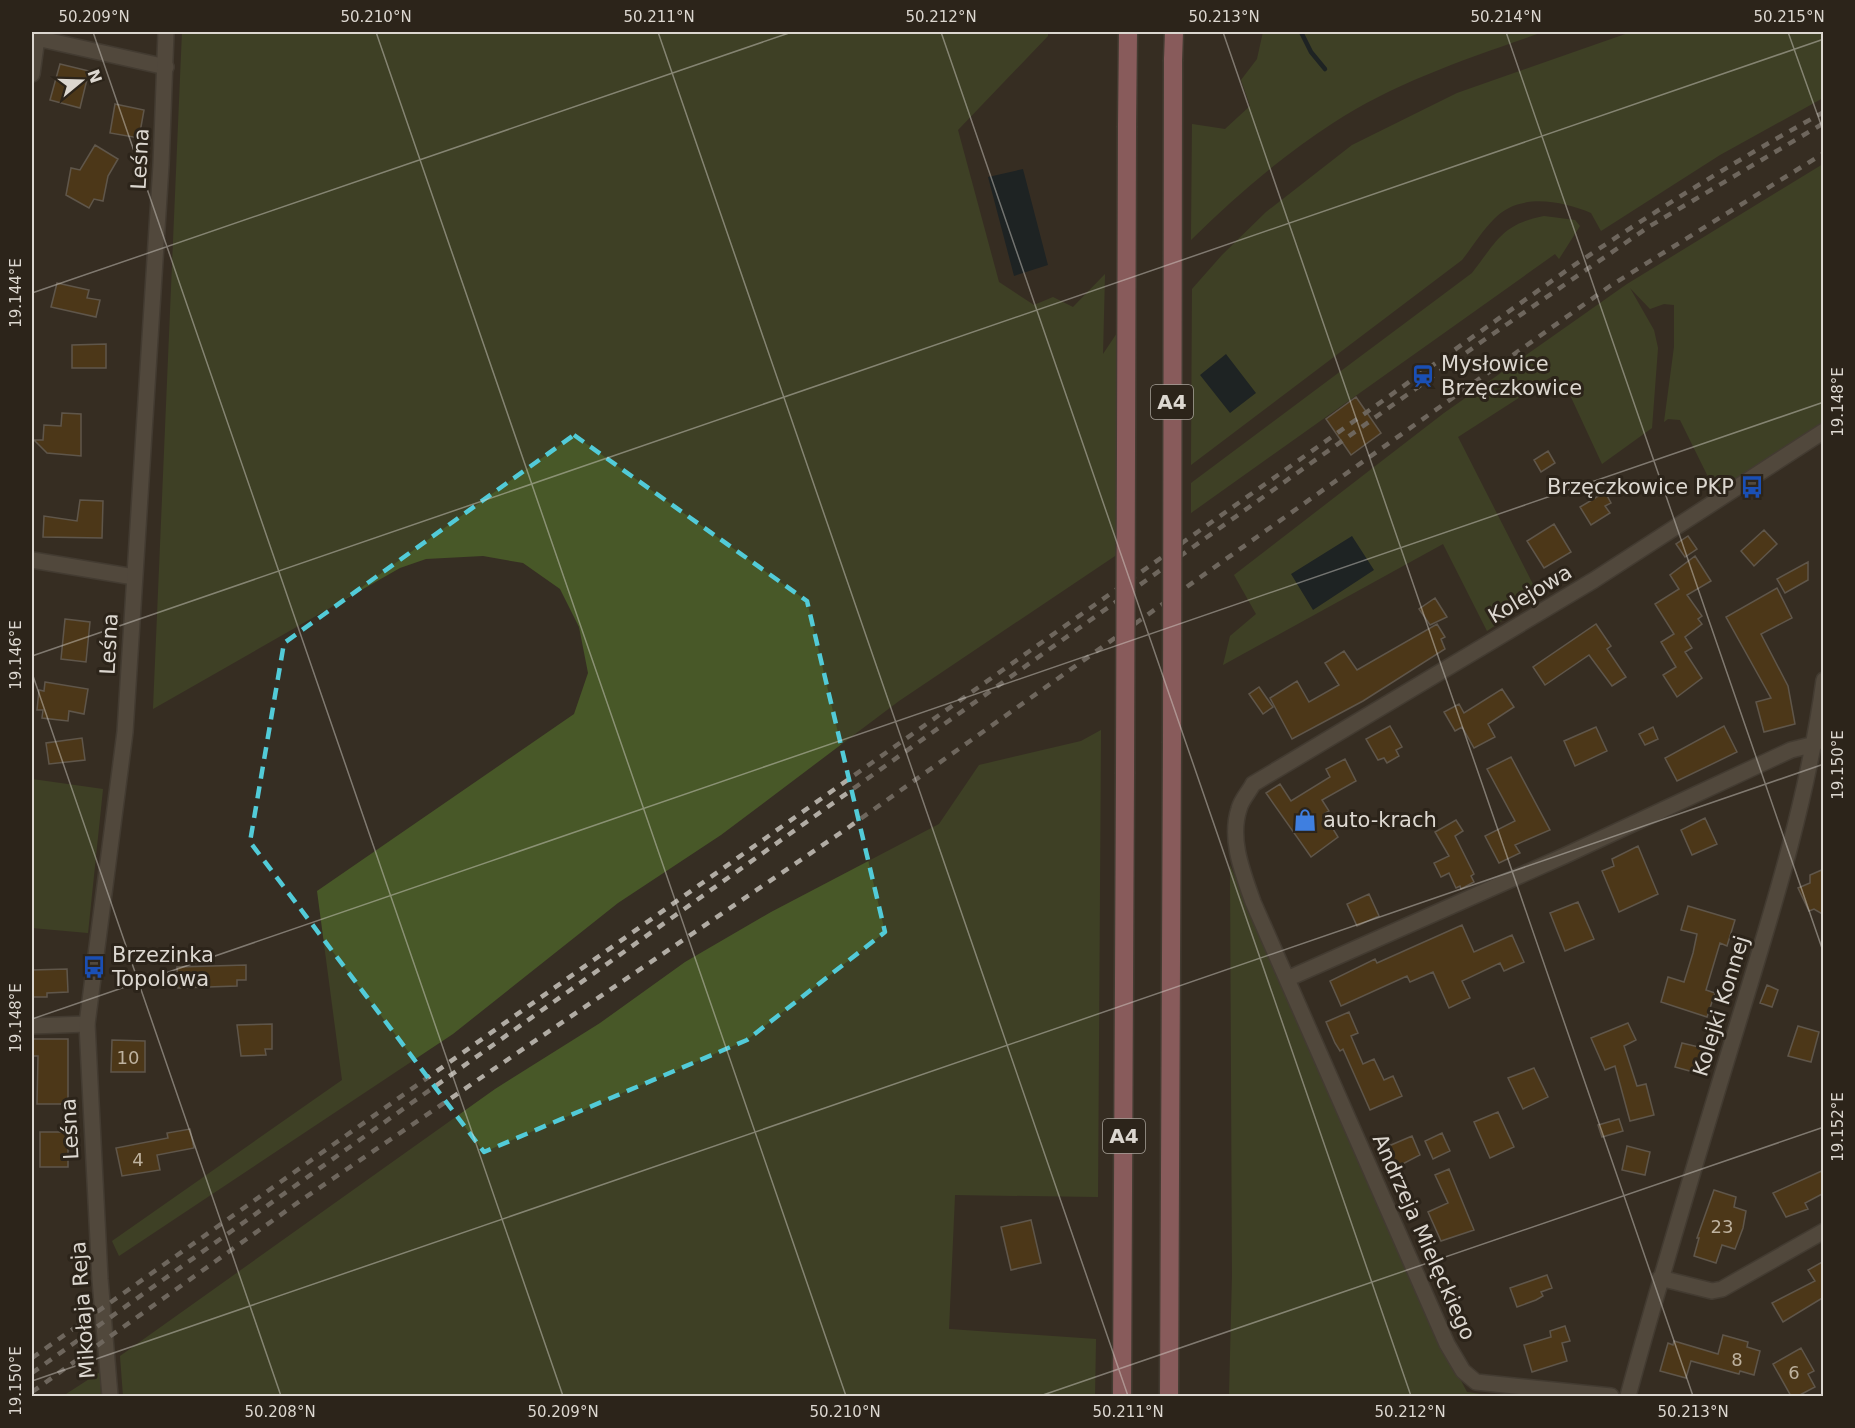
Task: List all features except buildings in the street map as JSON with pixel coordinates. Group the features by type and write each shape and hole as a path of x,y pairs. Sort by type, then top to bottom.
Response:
{"highway":[{"name":"A4","path":"1122,1396 1128,32"},
{"name":"A4","path":"1169,1396 1173,32"}],"street":[{"name":"Leśna","path":"97,1221 87,1024 125,732 166,67 166,32"},
{"path":"32,74 34,38 166,67"},
{"name":"Kolejowa","path":"1253,784 1594,580 1824,431"},
{"path":"32,560 134,577"},
{"name":"Kolejki Konnej","path":"1628,1396 1660,1278 1789,854 1815,744 1824,680"},
{"path":"1287,979 1564,856 1791,750 1815,744"},
{"name":"Andrzeja Mielęckiego","path":"1253,784 1239,808 1235,835 1241,869 1447,1344 1463,1371 1476,1382 1611,1396"},
{"path":"32,1026 87,1024"},
{"name":"Mikołaja Reja","path":"97,1221 110,1396"},
{"path":"1660,1278 1712,1290 1722,1289 1824,1231"}],"highlighted area":[{"path":"574,435 807,601 885,932 747,1040 484,1152 250,842 284,643"}],"green space":[{"path":"182,32 1048,32 1048,36 958,130 999,282 1034,305 1053,297 1073,307 1105,274 1103,354 1117,333 1118,554 899,701 721,835 618,903 453,1034 119,1256 112,1241 342,1080 317,891 574,714 588,673 579,627 560,589 523,563 483,556 426,559 400,568 153,709"},
{"path":"1263,32 1543,32 1435,71 1357,108 1277,163 1224,208 1191,240 1192,124 1225,129 1250,106 1241,80 1257,59"},
{"path":"1631,32 1823,32 1823,98 1720,155 1601,231 1591,213 1567,205 1541,201 1528,202 1504,210 1485,228 1462,260 1191,465 1192,289 1222,255 1266,212 1352,145 1457,93"},
{"path":"1823,164 1823,425 1717,495 1680,420 1668,419 1664,422 1674,347 1674,305 1664,304 1650,309 1630,288 1654,330 1658,348 1652,428 1602,464 1564,382 1551,377 1458,437 1539,596 1487,631 1443,544 1223,665 1230,636 1256,614 1234,575 1444,413 1627,284"},
{"path":"1544,216 1575,220 1580,226 1559,259 1555,254 1191,513 1191,483 1472,273 1509,229 1530,219"},
{"path":"1101,730 1098,1197 955,1195 949,1329 1096,1339 1095,1396 123,1396 120,1356 495,1089 600,1023 685,962 771,912 939,824 979,765 1081,741"},
{"path":"32,779 103,789 88,933 32,928"},
{"path":"1230,865 1426,1314 1467,1392 1495,1396 1229,1396 1232,1276"},
{"path":"100,1372 101,1396 63,1396"}],"water":[{"path":"1023,169 1048,265 1014,276 988,177"},
{"path":"1226,354 1256,393 1230,413 1200,375"},
{"path":"1352,536 1374,570 1313,610 1291,574"}],"waterway":[{"path":"1301,32 1311,52 1325,69"}],"railway":[{"path":"32,1358 1570,268 1695,187 1824,112"},
{"path":"32,1373 1484,340 1650,226 1824,123"},
{"path":"32,1392 300,1201 849,827 1610,286 1824,153"}],"place":[{"name":"Mysłowice Brzęczkowice","path":"1423,376"},
{"name":"Brzęczkowice PKP","path":"1752,487"},
{"name":"auto-krach","path":"1305,820"},
{"name":"Brzezinka Topolowa","path":"94,967"}]}
